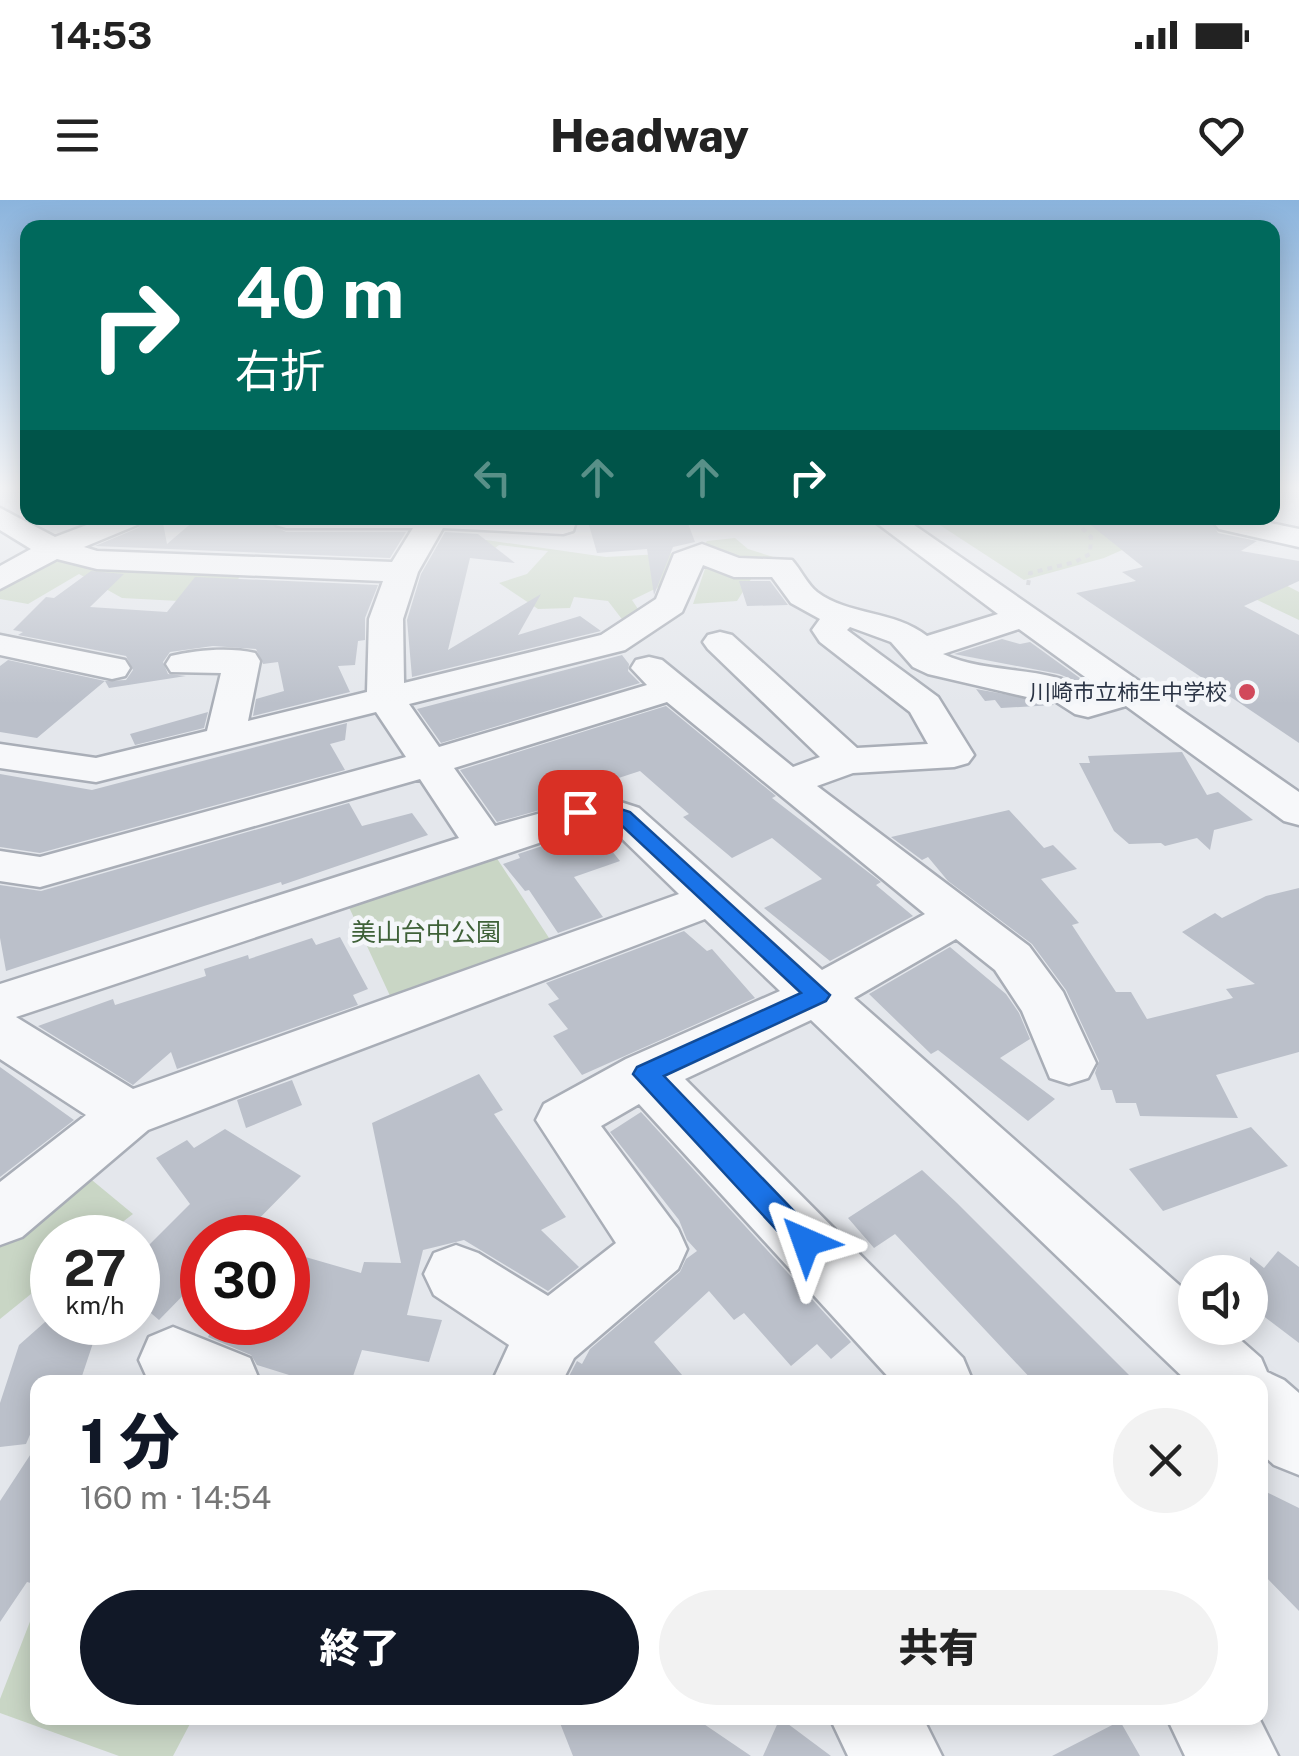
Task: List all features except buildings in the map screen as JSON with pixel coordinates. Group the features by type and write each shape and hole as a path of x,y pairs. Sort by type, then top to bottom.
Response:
{"street":[{"path":"0,579 37,559"},
{"path":"90,559 402,572"},
{"path":"229,566 238,559"},
{"path":"410,559 386,619 385,697 486,844"},
{"path":"0,756 96,770 613,643 670,604 688,564 685,561 690,559"},
{"path":"714,559 734,568 781,567 804,598 895,630 922,650 926,659 941,666 1028,686 1059,687 1088,706 1134,692"},
{"path":"950,559 1025,605 1134,692 1299,812"},
{"path":"922,650 1025,605"},
{"path":"787,783 846,761 954,755 925,705 832,635 829,630 842,613"},
{"path":"720,642 846,761"},
{"path":"613,643 636,656 787,783 1012,958 1045,1006 1069,1063"},
{"path":"0,645 112,668"},
{"path":"184,664 242,661 224,736"},
{"path":"0,866 40,872 430,763 672,689"},
{"path":"1265,753 1299,778"},
{"path":"0,1003 580,812 602,809 624,817 714,898 1229,1375"},
{"path":"0,1218 128,1114 714,898"},
{"path":"456,1274 538,1359 656,1249 564,1120 646,1074 818,995 956,918"},
{"path":"0,1032 128,1114"},
{"path":"646,1074 932,1375"},
{"path":"1268,1411 1299,1440"},
{"path":"877,1725 899,1756"},
{"path":"1214,1725 1234,1756"}],"path":[{"path":"1025,605 1030,573 1081,559"}],"green space":[{"path":"69,559 245,571 217,603 122,598 79,574 28,604 0,599 0,585 45,561"},
{"path":"541,559 673,559 659,587 632,600 638,609 663,625 649,633 628,627 608,601 574,597 570,608 538,609 499,583 527,574"},
{"path":"676,559 783,560 753,576 737,601 693,604 706,566"},
{"path":"991,559 1102,559 1024,580"},
{"path":"1171,559 1238,559 1299,592 1299,620"},
{"name":"美山台中公園","path":"496,857 551,941 391,998 348,905"},
{"path":"81,1171 133,1214 30,1215 30,1295 0,1319 0,1233"},
{"path":"30,1622 30,1724 0,1713 0,1699"},
{"path":"33,1725 189,1725 173,1756 119,1756"}],"place":[{"name":"川崎市立柿生中学校","path":"1247,692"}],"route":[{"path":"580,812 602,809 624,817 818,995 646,1074 806,1242"}]}
